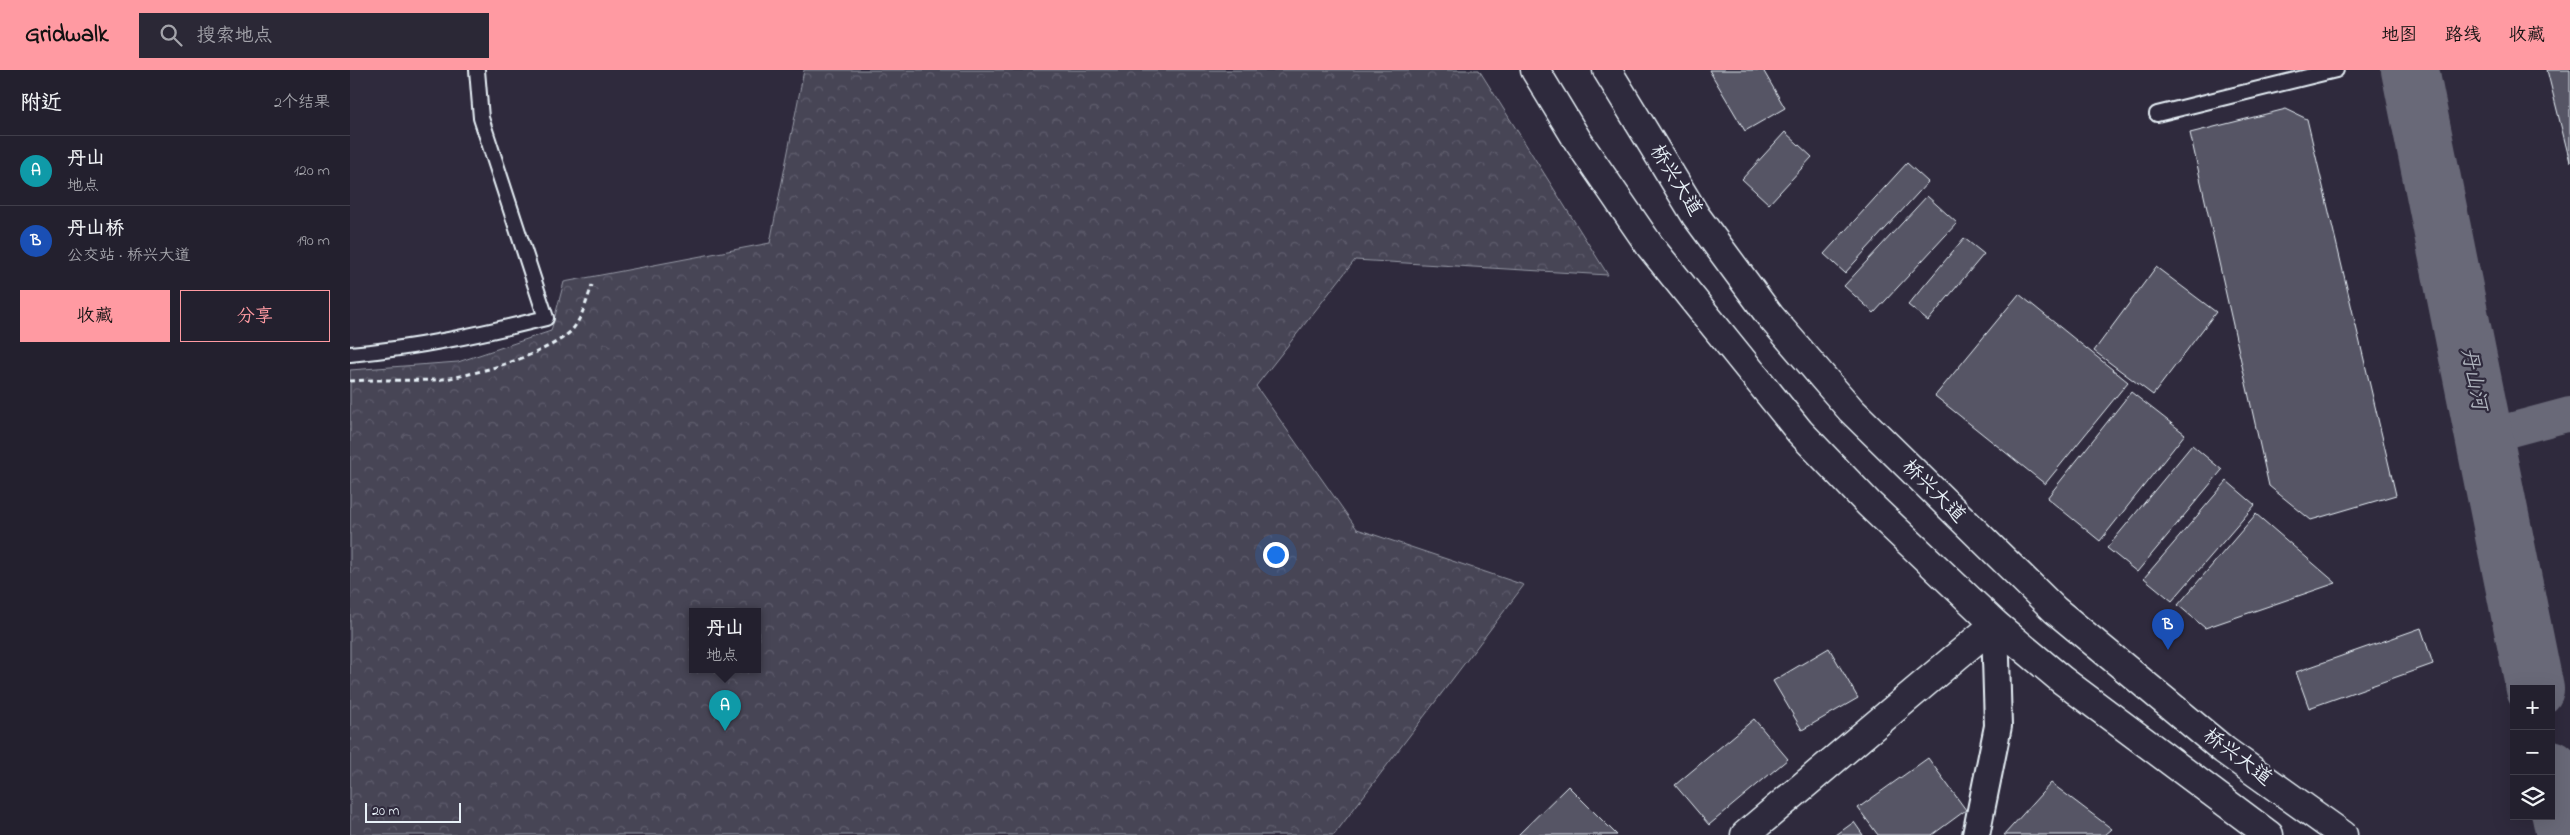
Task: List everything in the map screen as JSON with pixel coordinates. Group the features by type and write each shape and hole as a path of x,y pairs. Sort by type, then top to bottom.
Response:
{"main road":[{"path":"1535,70 1578,141 1650,246 1800,432 1869,504 1994,624 2062,680 2269,835"},
{"name":"桥兴大道","path":"1607,70 1696,216 1770,316 1851,410 2055,610 2224,750 2343,835"},
{"path":"1745,835 1994,624"}],"street":[{"path":"1976,835 1998,726 1994,624"}],"lane":[{"path":"350,354 399,350 472,336 546,318 481,118 477,70"},
{"path":"2157,114 2330,72"}],"green space":[{"path":"804,70 1479,70 1608,275 1355,260 1256,386 1357,529 1524,585 1334,835 350,835 350,370 458,362 551,331 564,282 770,243"}],"building":[{"path":"1709,70 1763,70 1785,108 1745,131"},
{"path":"2547,70 2570,70 2570,162"},
{"path":"2286,109 2307,119 2396,495 2311,520 2269,486 2190,133"},
{"path":"1785,132 1812,157 1769,204 1742,179"},
{"path":"1907,163 1928,182 1845,273 1824,254"},
{"path":"1927,196 1957,223 1874,313 1844,286"},
{"path":"1964,238 1984,254 1928,321 1908,305"},
{"path":"2156,267 2216,312 2153,395 2094,351"},
{"path":"2019,294 2128,382 2045,484 1935,396"},
{"path":"2131,392 2185,434 2100,541 2047,498"},
{"path":"2192,445 2222,470 2137,572 2107,548"},
{"path":"2227,481 2255,505 2172,601 2144,578"},
{"path":"2256,514 2336,583 2205,628 2178,605"},
{"path":"2421,628 2433,664 2309,708 2296,672"},
{"path":"1829,648 1858,698 1802,730 1773,681"},
{"path":"1754,719 1788,759 1709,825 1675,785"},
{"path":"1928,758 1966,810 1932,835 1878,835 1858,808"},
{"path":"2051,783 2112,829 2105,835 2004,835"},
{"path":"1568,786 1617,835 1518,835"},
{"path":"1854,822 1863,835 1836,835"}],"waterway":[{"name":"丹山河","path":"2410,70 2534,685"},
{"path":"2484,437 2570,414"},
{"name":"丹山河","path":"2552,775 2565,835"}],"place":[{"name":"丹山桥","path":"2168,650"},
{"name":"丹山","path":"725,731"}]}
